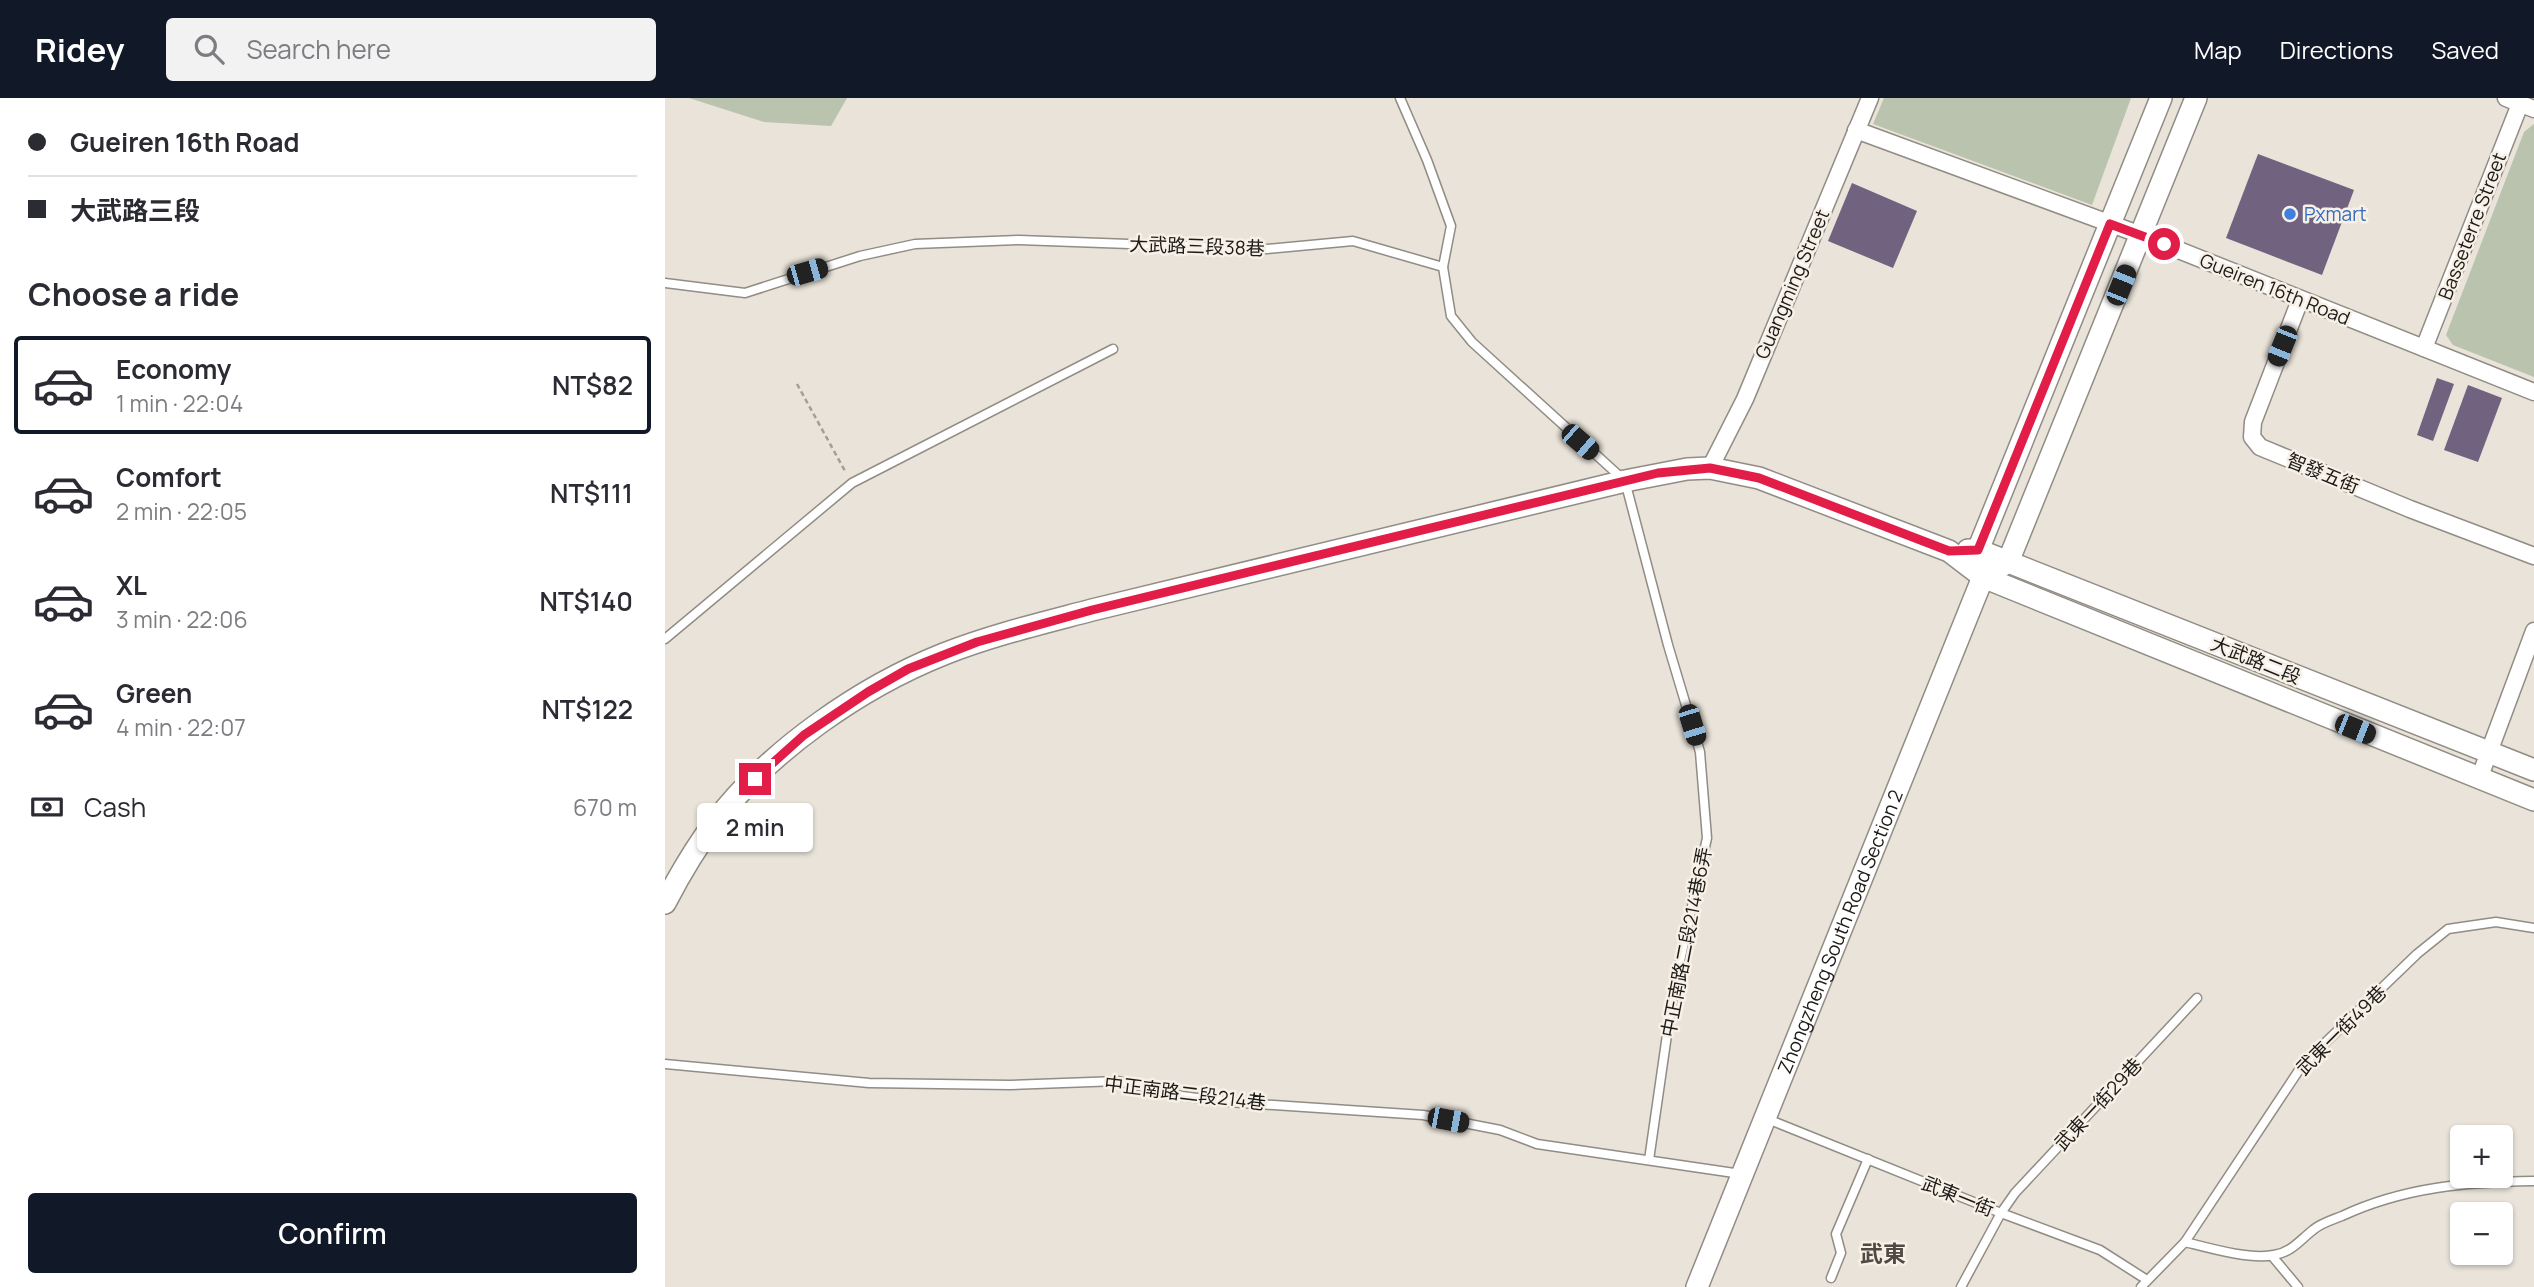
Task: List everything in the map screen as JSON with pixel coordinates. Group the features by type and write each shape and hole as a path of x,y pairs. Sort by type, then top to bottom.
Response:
{"street":[{"name":"Guangming Street","path":"1710,468 1745,399 1870,98"},
{"path":"2161,98 1978,550 1983,577 2008,562 2196,98"},
{"name":"Basseterre Street","path":"2424,348 2520,104"},
{"name":"Gueiren 16th Road","path":"1856,130 2141,235 2534,392"},
{"name":"智發五街","path":"2300,300 2253,422 2252,437 2260,447 2410,509 2534,556"},
{"path":"665,904 714,822 763,771 804,735 908,669 977,642 1092,610 1625,481 1687,469 1710,468 1759,478 1949,551 1978,550"},
{"name":"大武路二段","path":"1978,550 2534,770"},
{"name":"大武路二段","path":"1949,551 1983,577 2534,800"},
{"name":"Zhongzheng South Road Section 2","path":"1696,1287 1983,577"},
{"path":"2479,779 2487,751 2534,631"}],"lane":[{"path":"1399,98 1427,160 1451,226 1443,267 1451,316 1472,342 1625,481"},
{"name":"大武路三段38巷","path":"665,282 745,293 860,256 915,244 1019,240 1266,249 1353,241 1443,267"},
{"path":"665,639 852,483 1113,349"},
{"name":"中正南路二段214巷6弄","path":"1625,481 1668,645 1700,752 1707,838 1673,993 1649,1160"},
{"name":"武東一街49巷","path":"2141,1287 2185,1242 2303,1064 2417,954 2448,929 2496,922 2534,928"},
{"name":"武東一街29巷","path":"1961,1287 2001,1213 2024,1183 2197,998"},
{"name":"中正南路二段214巷","path":"665,1064 869,1083 1010,1085 1118,1081 1182,1096 1216,1100 1423,1115 1500,1130 1537,1144 1742,1174"},
{"name":"武東一街","path":"1765,1118 2100,1250 2147,1280"},
{"path":"1831,1278 1841,1253 1836,1234 1868,1159"},
{"path":"2185,1242 2230,1253 2272,1256 2292,1249 2315,1228 2362,1206 2397,1196 2476,1181 2534,1181"},
{"path":"2272,1256 2298,1287"}],"path":[{"path":"797,384 852,483"}],"green space":[{"path":"689,98 847,98 831,126 764,122"},
{"path":"1884,98 2131,98 2092,205 1873,124"},
{"path":"2534,124 2534,377 2453,345 2446,335 2524,132"}],"building":[{"name":"Pxmart","path":"2258,154 2354,190 2322,275 2226,238"},
{"path":"1852,183 1917,211 1893,268 1828,241"},
{"path":"2437,378 2454,384 2433,441 2417,435"},
{"path":"2468,385 2502,398 2478,462 2444,450"}],"place":[{"name":"Pxmart","path":"2290,214"}],"district":[{"name":"武東","path":"1883,1254"}],"route":[{"path":"755,779 804,735 868,692 908,669 977,642 1092,610 1658,473 1710,468 1733,471 1782,486 1949,551 1978,550 2110,224 2164,244"}]}
